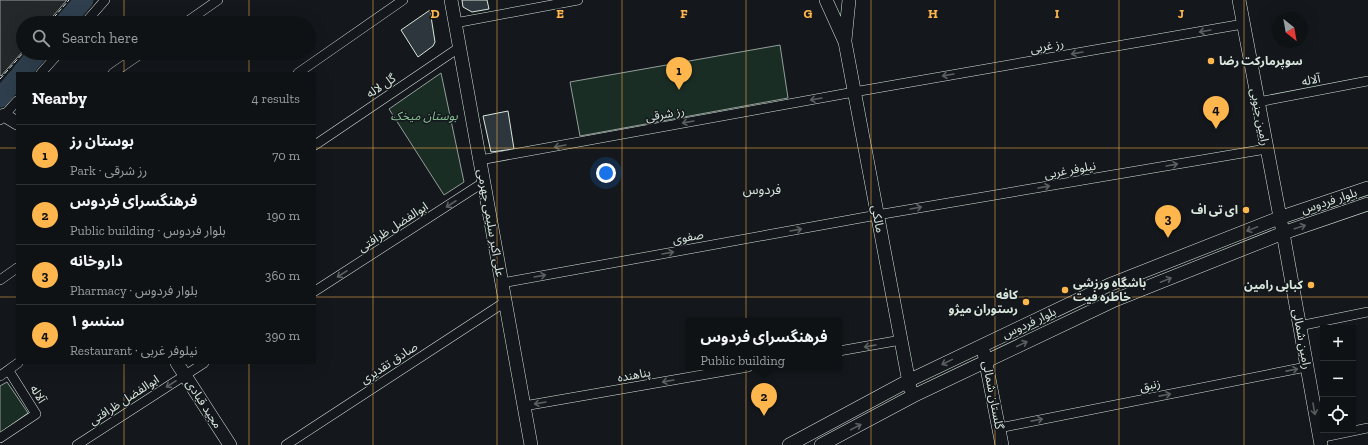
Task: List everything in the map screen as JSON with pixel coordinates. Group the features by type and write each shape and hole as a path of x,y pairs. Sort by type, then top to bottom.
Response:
{"street":[{"path":"91,16 105,0"},
{"path":"195,16 218,0"},
{"path":"299,72 403,0"},
{"name":"علی اکبر سلیمی جهرمی","path":"451,0 506,302 530,444"},
{"path":"455,23 578,0"},
{"name":"مالکی","path":"826,0 845,42 908,381 913,396"},
{"name":"مالکی","path":"845,42 849,0"},
{"name":"رامین جنوبی","path":"1239,0 1283,233"},
{"name":"رز غربی","path":"854,92 1243,24"},
{"name":"گل لاله","path":"316,144 460,48"},
{"path":"42,72 53,60"},
{"path":"114,72 132,60"},
{"name":"آلاله","path":"1258,102 1368,81"},
{"name":"رز شرقی","path":"480,160 854,92"},
{"path":"16,101 2,118 16,123"},
{"name":"نیلوفر غربی","path":"877,215 1266,149"},
{"name":"ابوالفضل ظرافتی","path":"316,290 484,182"},
{"name":"بلوار فردوس","path":"789,445 908,381 1109,285 1279,218 1368,188"},
{"name":"بلوار فردوس","path":"822,445 913,396 1115,300 1283,233 1368,204"},
{"name":"صفوی","path":"502,283 877,215"},
{"name":"رامین شمالی","path":"1283,233 1320,442"},
{"path":"0,280 16,269"},
{"name":"صادق تقدیری","path":"286,445 506,302"},
{"path":"1299,326 1368,312"},
{"path":"842,350 901,340"},
{"name":"گلستان شمالی","path":"982,345 987,360 1002,445"},
{"path":"0,376 17,364"},
{"name":"مجید قبادی","path":"178,364 230,445"},
{"name":"ابوالفضل ظرافتی","path":"77,445 202,364"},
{"name":"زنبق","path":"999,428 1306,367"},
{"name":"پناهنده","path":"524,406 731,370"},
{"name":"آلاله","path":"0,438 36,414 9,371"},
{"path":"1320,442 1368,428"}],"green space":[{"path":"780,45 788,98 580,136 570,82"},
{"name":"بوستان میخک","path":"441,73 464,182 444,195 389,109"},
{"path":"7,382 28,413 0,433 0,386"}],"shaded area":[{"path":"0,0 67,0 53,16 16,16 16,59 1,76"}],"building":[{"path":"462,0 487,0 489,9 472,12 463,7"},
{"path":"430,10 435,42 433,46 418,57 401,30"},
{"path":"508,111 514,149 491,152 483,116"}],"waterway":[{"path":"70,16 84,0"},
{"path":"22,72 32,60"},
{"path":"0,98 16,79"}],"fence":[{"path":"55,16 69,0"},
{"path":"0,79 17,60"}],"place":[{"name":"سوپرمارکت رضا","path":"1211,61"},
{"name":"بوستان رز","path":"679,90"},
{"name":"۱ سنسو","path":"1216,129"},
{"name":"ای تی اف","path":"1246,210"},
{"name":"داروخانه","path":"1168,238"},
{"name":"کبابى رامین","path":"1311,285"},
{"name":"باشگاه ورزشی خاطره فیت","path":"1065,290"},
{"name":"کافه رستوران ميژو","path":"1026,302"},
{"name":"فرهنگسرای فردوس","path":"764,416"}],"district":[{"name":"فردوس","path":"762,189"}]}
